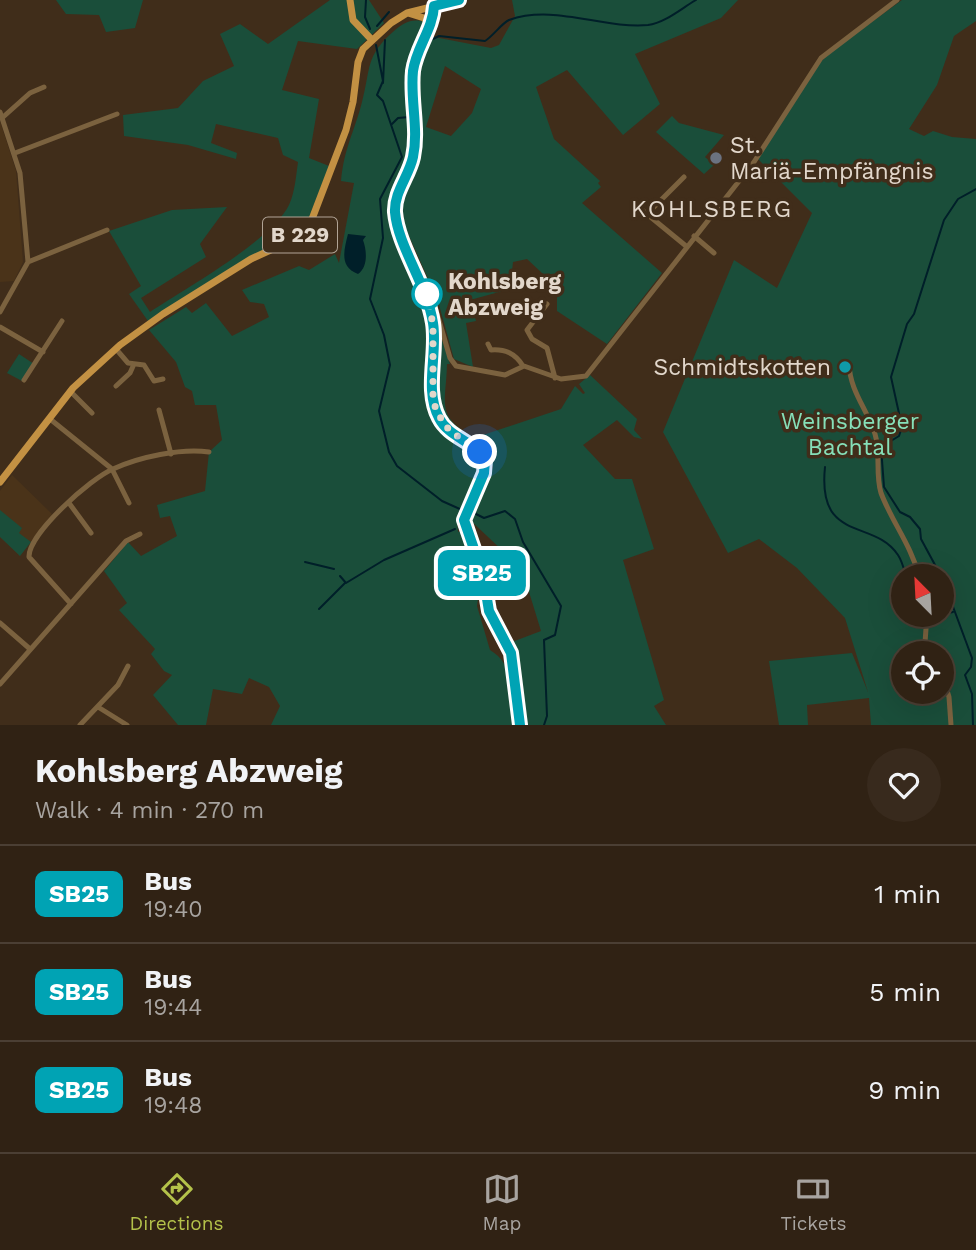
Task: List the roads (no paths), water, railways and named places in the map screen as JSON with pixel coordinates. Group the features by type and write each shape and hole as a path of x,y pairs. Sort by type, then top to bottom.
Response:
{"main road":[{"path":"350,0 353,20 372,40"},
{"name":"B 229","path":"0,482 70,391 116,349 163,314 251,259 289,243 304,230 316,209 351,116 359,58 372,40 407,13 434,3 459,0"},
{"path":"434,3 430,25 413,70 413,156 395,205 400,230 429,301 435,344 433,389 436,411 449,430 476,449 485,460 484,473 464,520 483,575 489,611 511,653 520,725"},
{"path":"407,13 424,18 430,25"}],"street":[{"path":"488,344 491,350 501,349 514,355 523,366 555,378 572,380 589,373 754,162 821,58 897,0"},
{"path":"0,312 27,262 21,176 1,115 30,93 44,87"},
{"path":"15,153 117,114"},
{"path":"647,214 684,177"},
{"path":"635,209 647,214 686,246"},
{"path":"27,262 107,230"},
{"path":"694,236 714,253"},
{"path":"429,301 433,303 454,365 501,375 523,366"},
{"path":"547,304 527,330 533,339 547,348 555,378"},
{"path":"24,380 62,321"},
{"path":"0,327 43,352"},
{"path":"116,349 127,362 144,365 153,381 163,379"},
{"path":"116,386 130,373 134,364"},
{"path":"849,364 852,386 876,439 880,488 893,520 909,544 915,564"},
{"path":"70,391 92,413"},
{"path":"159,410 171,454"},
{"path":"50,419 113,469 130,503"},
{"path":"71,604 28,554 52,518 113,469 171,454 209,452"},
{"path":"69,503 91,533"},
{"path":"0,684 126,541 140,534"},
{"path":"0,623 30,649"},
{"path":"80,725 123,679 128,666"},
{"path":"950,704 951,725"},
{"path":"98,707 127,725"}],"water":[{"path":"348,234 366,236 363,240 365,263 358,274 345,262"}],"waterway":[{"path":"366,0 365,17 370,29"},
{"path":"433,39 439,36 485,41 509,20 526,16 561,16 614,24 648,25 667,18 696,0"},
{"path":"377,26 389,12"},
{"path":"383,83 385,40"},
{"path":"376,45 383,81 377,95 383,101 402,157 380,199 383,238 370,299 384,335 390,365 379,411 389,452 397,466 442,501 462,510"},
{"path":"392,124 398,118 409,117"},
{"path":"935,564 921,539 920,529 910,517 900,512 884,487 881,447 899,436 902,427 891,377 944,220 958,199 976,189"},
{"path":"825,467 825,491 830,508 838,519 888,544 902,564"},
{"path":"472,512 484,518 505,511 515,519 523,542 561,606 555,635 544,640 547,716 544,725"},
{"path":"340,576 346,583 384,560 455,529"},
{"path":"305,562 334,569"},
{"path":"319,609 345,583"},
{"path":"954,609 972,658 971,667 965,675 972,694 973,725"}],"place":[{"name":"St. Mariä-Empfängnis","path":"716,158"},
{"name":"Kohlsberg Abzweig","path":"427,294"},
{"name":"Schmidtskotten","path":"845,367"}],"district":[{"name":"KOHLSBERG","path":"712,209"}],"park label":[{"name":"Weinsberger Bachtal","path":"850,434"}]}
